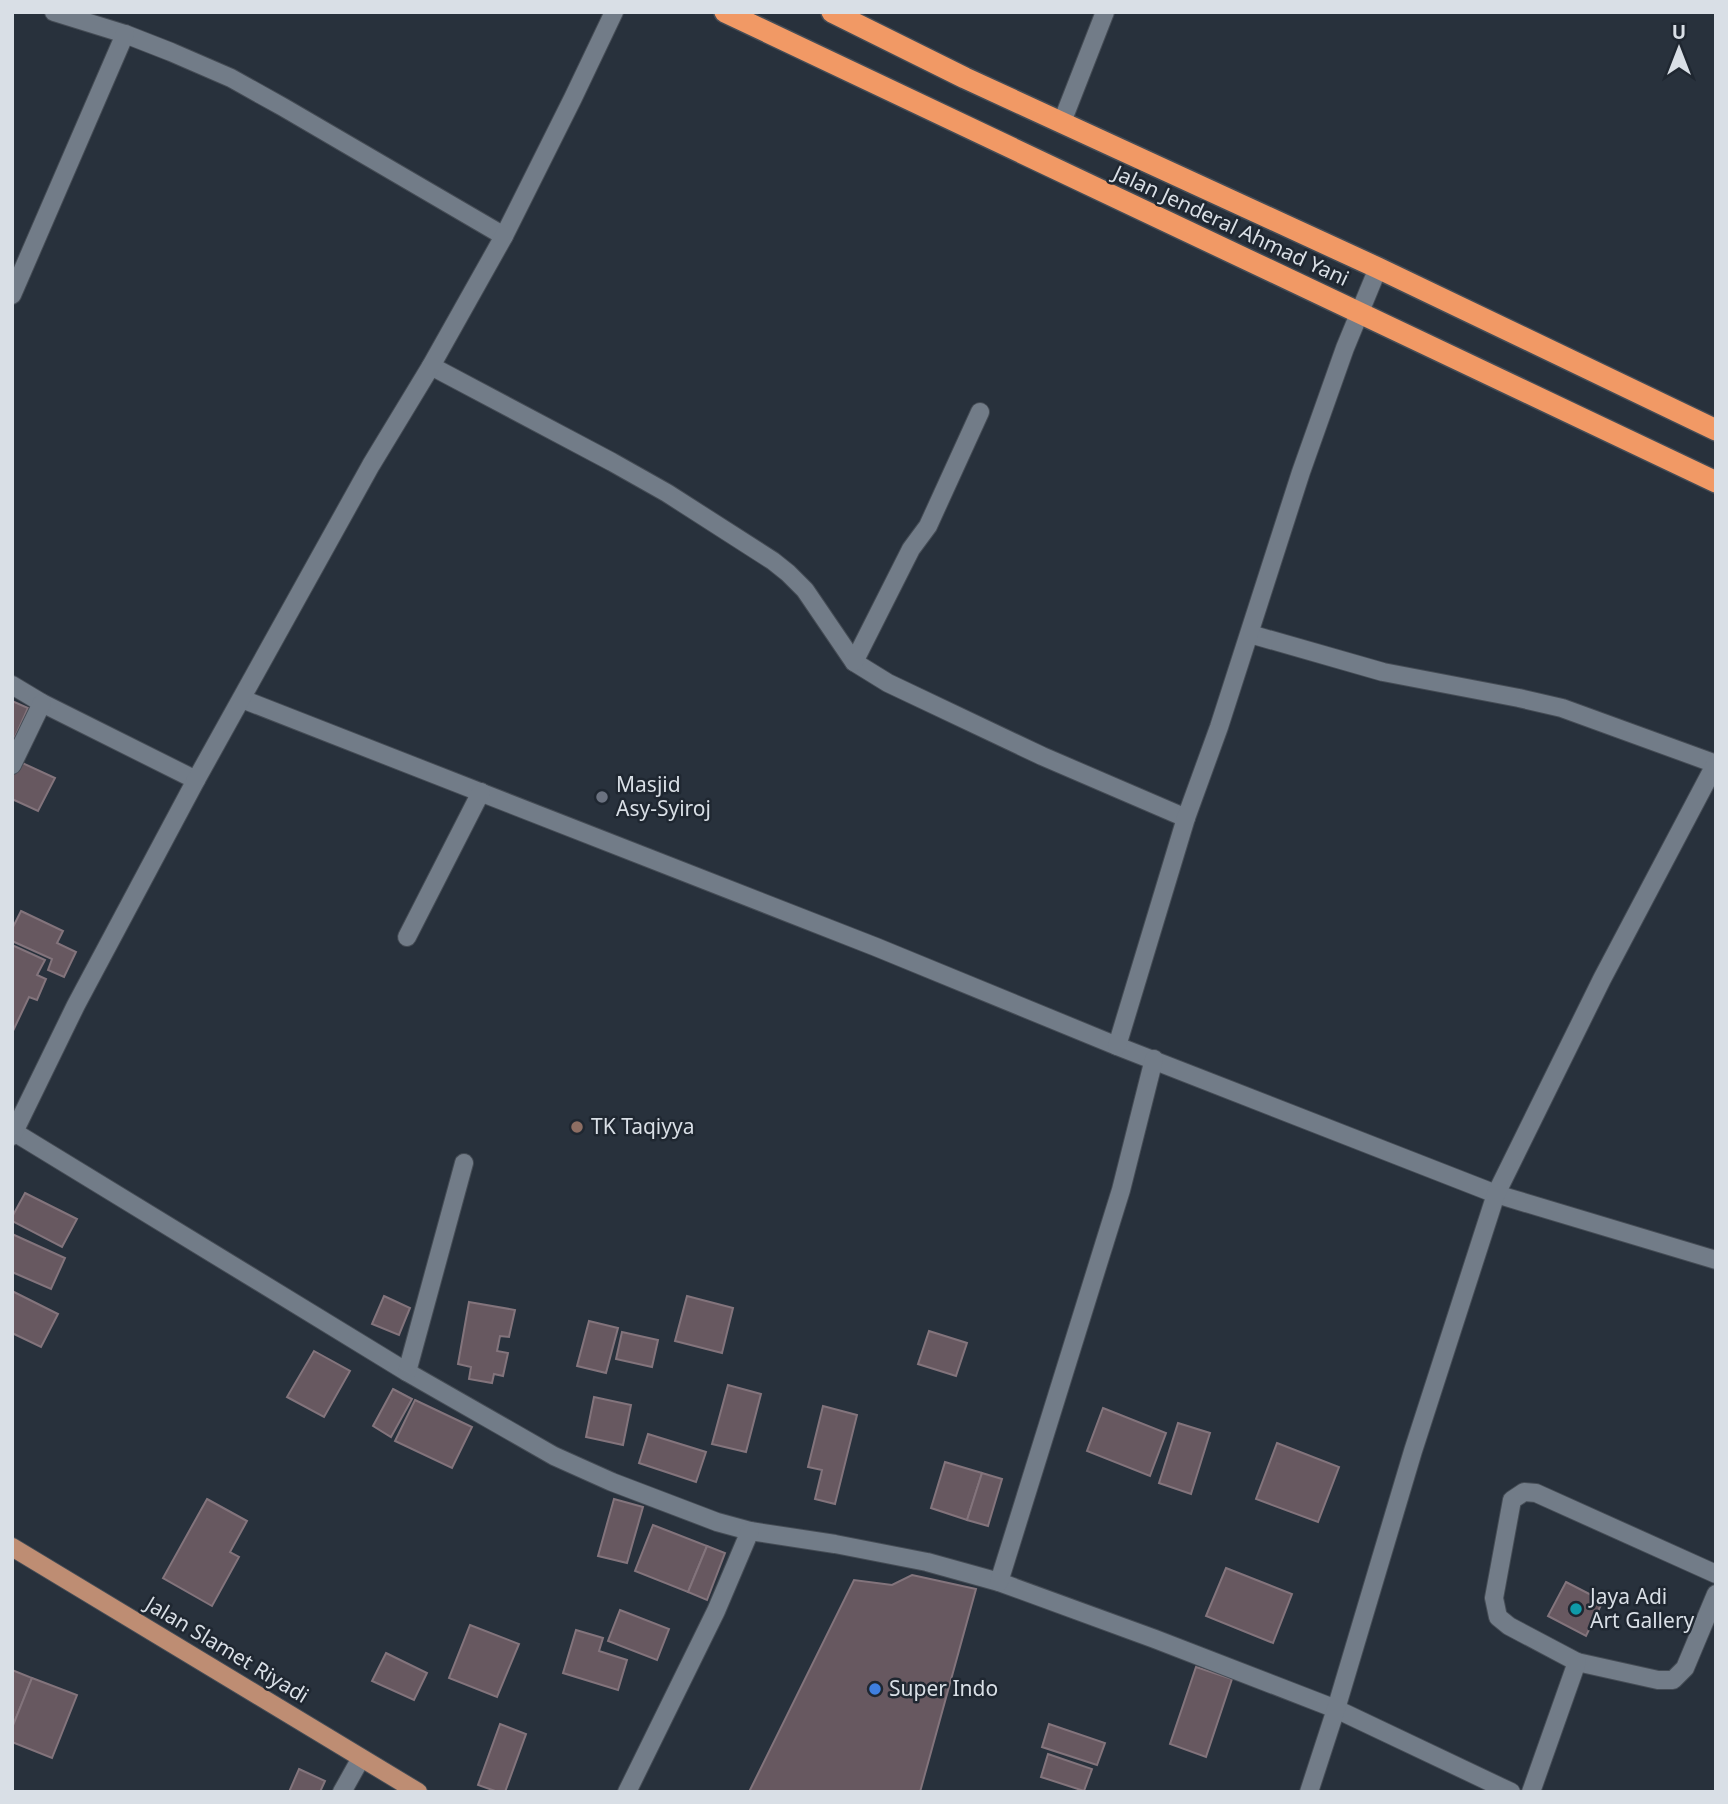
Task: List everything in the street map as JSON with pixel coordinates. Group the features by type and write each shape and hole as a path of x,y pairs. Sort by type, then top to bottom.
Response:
{"highway":[{"name":"Jalan Jenderal Ahmad Yani","path":"725,12 1716,482"},
{"name":"Jalan Jenderal Ahmad Yani","path":"832,12 965,78 1378,268 1716,430"}],"main road":[{"name":"Jalan Slamet Riyadi","path":"12,1547 418,1792"}],"street":[{"path":"614,12 504,236 371,465 196,780 76,1005 13,1134 407,1372 554,1456 624,1487 750,1531 927,1562 999,1581 1336,1709 1511,1792"},
{"path":"1062,122 1105,12"},
{"path":"57,13 125,34 231,78 504,236"},
{"path":"12,295 125,34"},
{"path":"1117,1046 1186,818 1250,634 1301,472 1345,348 1378,268"},
{"path":"430,366 667,493 773,561 805,590 854,662 888,683 1186,818"},
{"path":"854,662 911,549 928,526 980,412"},
{"path":"1250,634 1383,672 1562,708 1716,763 1602,979 1496,1194 1409,1464 1309,1792"},
{"path":"12,685 42,703 196,780"},
{"path":"242,699 876,947 1117,1046 1496,1194 1716,1260"},
{"path":"12,765 42,703"},
{"path":"407,937 481,792"},
{"path":"999,1581 1121,1190 1154,1059"},
{"path":"407,1372 464,1163"},
{"path":"1716,1574 1536,1493 1524,1492 1512,1500 1494,1598 1498,1617 1509,1626 1577,1662 1658,1680 1673,1680 1685,1668 1716,1594"},
{"path":"627,1792 710,1623 750,1531"},
{"path":"1531,1792 1577,1662"},
{"path":"342,1792 361,1758"}],"building":[{"path":"12,701 28,708 12,744"},
{"path":"18,761 55,778 38,811 12,799 12,772"},
{"path":"21,911 63,931 57,943 76,952 64,977 48,970 52,959 12,941 12,929"},
{"path":"12,945 45,960 37,975 46,979 37,1000 29,997 12,1033"},
{"path":"25,1193 77,1219 62,1247 12,1221"},
{"path":"12,1234 65,1258 51,1289 12,1272"},
{"path":"12,1291 58,1314 41,1347 12,1333"},
{"path":"384,1296 410,1308 399,1335 372,1324"},
{"path":"687,1296 733,1308 722,1353 675,1341"},
{"path":"469,1302 515,1310 509,1337 500,1336 497,1351 508,1353 503,1376 494,1374 492,1383 469,1379 471,1367 458,1364"},
{"path":"589,1321 618,1328 606,1373 577,1366"},
{"path":"929,1331 967,1343 956,1376 918,1364"},
{"path":"622,1332 658,1340 652,1367 616,1359"},
{"path":"314,1351 350,1371 324,1417 287,1397"},
{"path":"728,1385 761,1394 746,1452 712,1444"},
{"path":"393,1389 412,1399 391,1437 373,1426"},
{"path":"594,1397 631,1405 623,1445 586,1437"},
{"path":"415,1400 472,1427 452,1468 395,1441"},
{"path":"823,1406 857,1415 835,1504 815,1499 822,1470 808,1467"},
{"path":"1103,1408 1166,1433 1150,1476 1087,1451"},
{"path":"1178,1423 1210,1433 1191,1494 1159,1483"},
{"path":"648,1434 706,1452 696,1482 639,1463"},
{"path":"1277,1443 1339,1467 1318,1522 1256,1499"},
{"path":"945,1462 982,1473 967,1520 931,1508"},
{"path":"982,1473 1002,1479 988,1526 967,1520"},
{"path":"207,1499 247,1521 230,1552 239,1557 212,1606 163,1578"},
{"path":"614,1499 643,1507 627,1563 598,1556"},
{"path":"653,1525 707,1546 688,1592 635,1571"},
{"path":"707,1546 725,1553 707,1600 688,1592"},
{"path":"1226,1568 1292,1594 1273,1643 1206,1616"},
{"name":"Super Indo","path":"912,1575 976,1589 920,1792 749,1792 854,1580 892,1585"},
{"name":"Jaya Adi Art Gallery","path":"1566,1582 1603,1601 1586,1636 1548,1616"},
{"path":"620,1610 669,1629 657,1660 608,1641"},
{"path":"470,1625 519,1644 497,1697 449,1678"},
{"path":"576,1630 603,1638 599,1651 627,1660 618,1690 563,1673"},
{"path":"386,1653 427,1673 414,1700 372,1681"},
{"path":"1196,1667 1232,1679 1206,1757 1170,1744"},
{"path":"12,1670 32,1678 12,1728"},
{"path":"32,1678 77,1695 52,1758 12,1742 12,1728"},
{"path":"500,1724 526,1734 505,1792 478,1785"},
{"path":"1049,1724 1105,1743 1097,1765 1042,1747"},
{"path":"1048,1754 1092,1769 1084,1791 1041,1777"},
{"path":"299,1769 325,1781 320,1792 289,1792"}],"place":[{"name":"Masjid Asy-Syiroj","path":"602,797"},
{"name":"TK Taqiyya","path":"577,1127"},
{"name":"Jaya Adi Art Gallery","path":"1576,1609"},
{"name":"Super Indo","path":"875,1689"}]}
